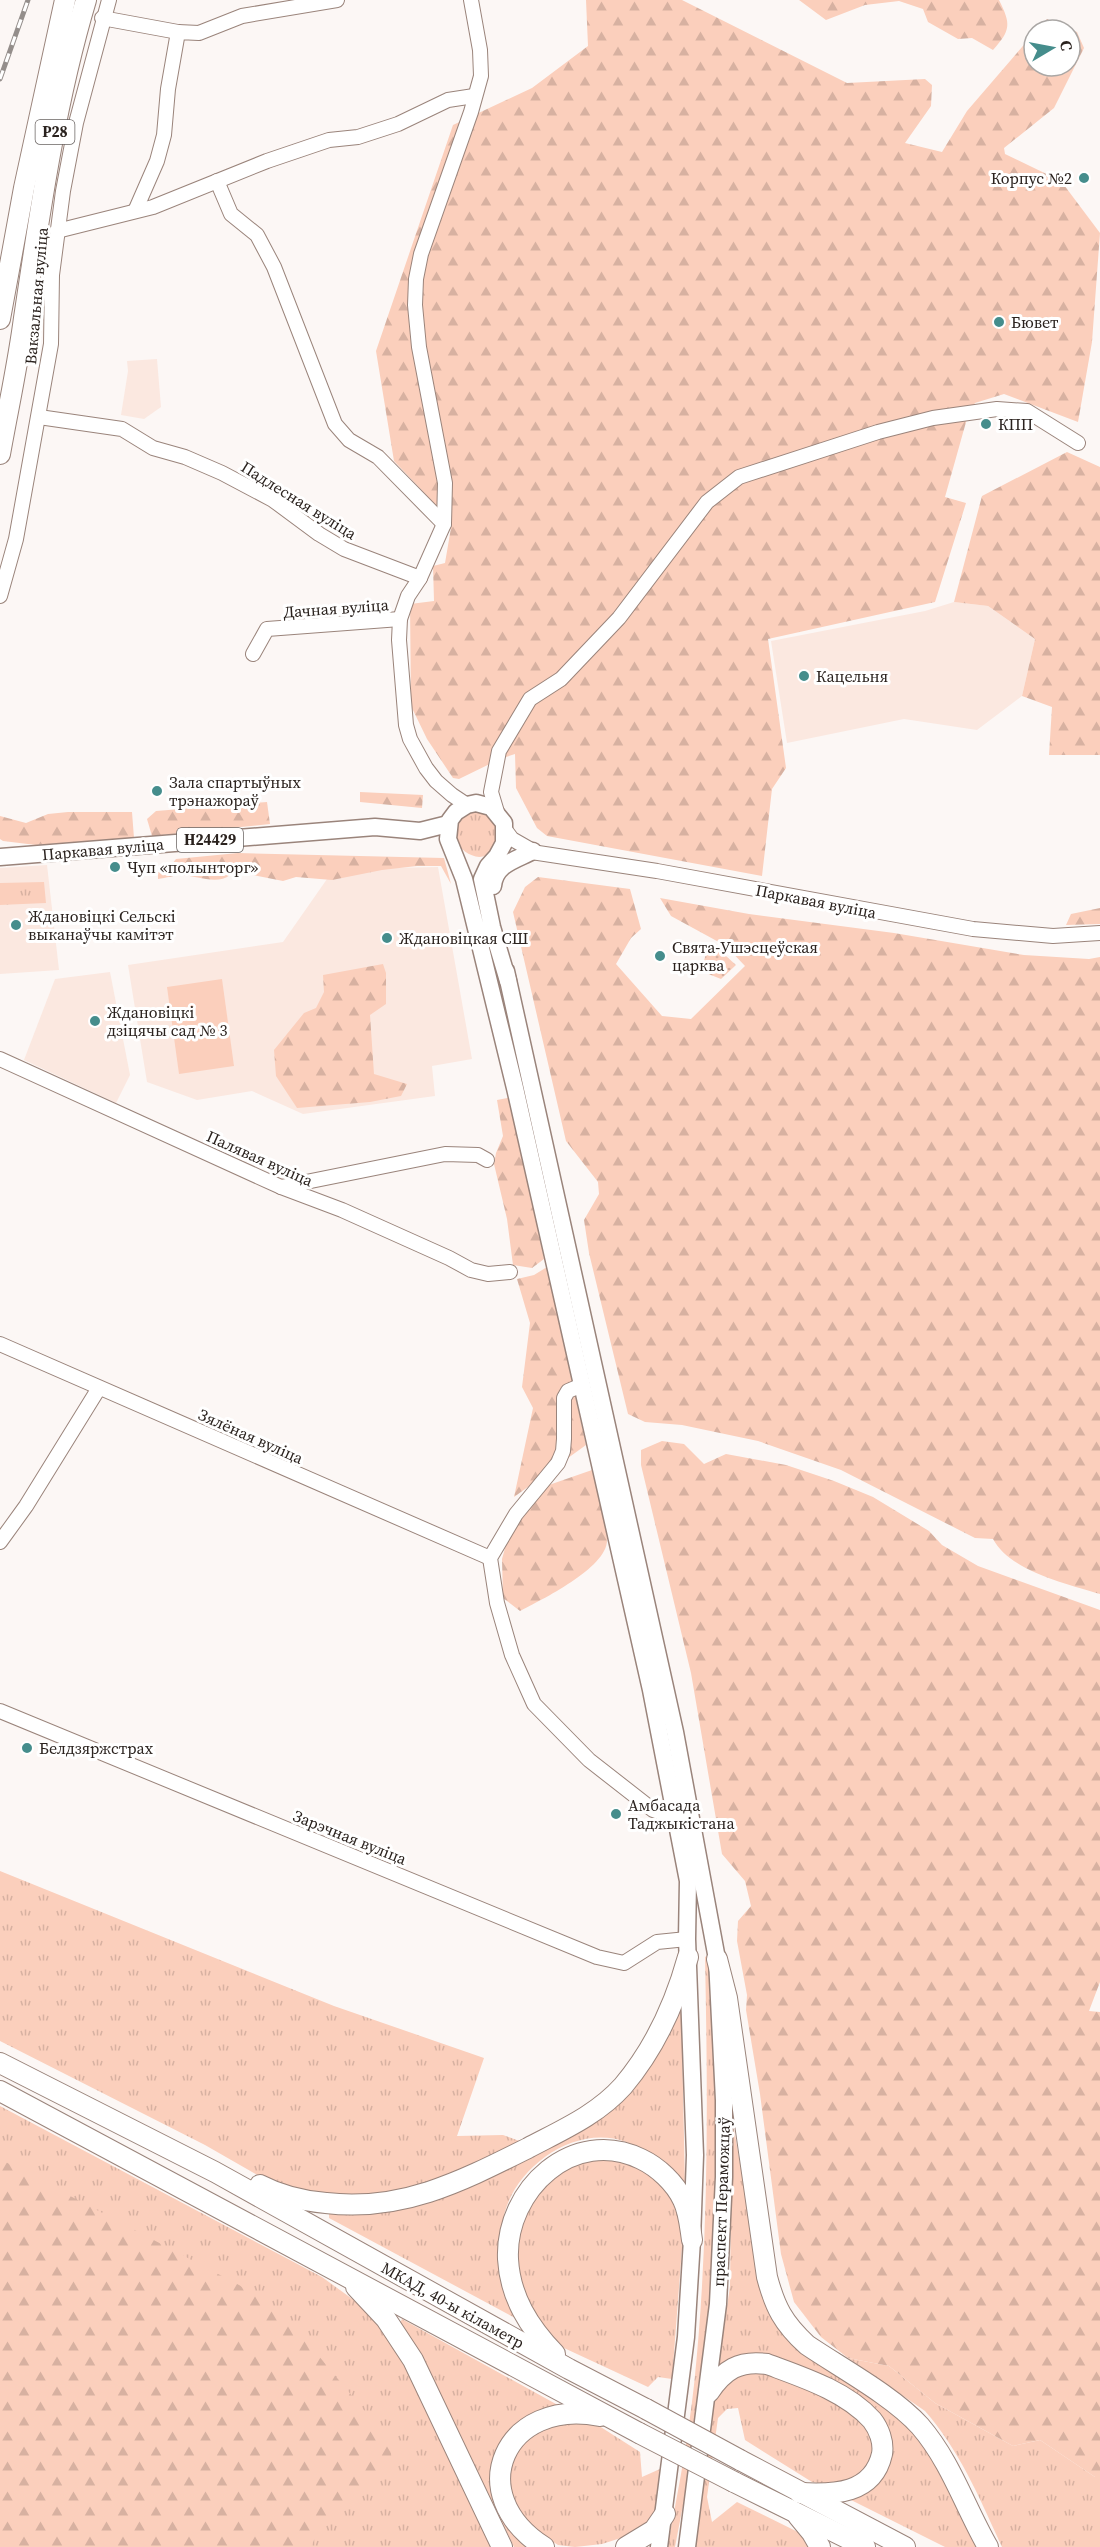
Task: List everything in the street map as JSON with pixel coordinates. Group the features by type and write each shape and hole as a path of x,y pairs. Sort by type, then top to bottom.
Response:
{"highway":[{"name":"Р28","path":"0,319 37,122 65,0"},
{"name":"Р28","path":"0,454 24,321 39,209 73,45 86,0"},
{"path":"215,2172 247,2178 266,2188 297,2198 352,2206 379,2205 414,2198 461,2180 585,2118 622,2086 643,2058 669,2013 678,1993 688,1948"},
{"path":"716,1954 726,1998 767,2277 779,2314 792,2332 807,2345 904,2411 920,2426 960,2487 988,2547"},
{"name":"МКАД, 40-ы кіламетр","path":"0,2063 215,2172 569,2369 905,2547"},
{"name":"МКАД, 40-ы кіламетр","path":"0,2091 617,2419 639,2433 865,2547"},
{"path":"569,2369 535,2333 524,2316 510,2278 508,2249 513,2220 528,2191 537,2180 563,2159 576,2154 605,2150 635,2156 660,2171 683,2199 692,2240"},
{"path":"343,2274 386,2319 413,2360 502,2547"},
{"path":"708,2392 719,2377 738,2364 755,2362 767,2364 841,2396 873,2421 881,2435 883,2450 879,2465 871,2478 859,2487 830,2495 800,2493"},
{"path":"544,2547 518,2526 501,2495 502,2462 507,2448 530,2425 559,2414 591,2414 617,2419"},
{"path":"794,2512 812,2533 820,2547"},
{"path":"626,2547 654,2530 665,2514"}],"main road":[{"name":"Н24429","path":"465,805 497,812 506,831"},
{"name":"Паркавая вуліца","path":"420,831 465,805"},
{"path":"465,805 451,848 464,879 510,1067 677,1814 688,1881 695,2155 692,2240 686,2337 659,2547"},
{"name":"Паркавая вуліца","path":"0,858 375,827 420,831 451,848"},
{"path":"506,831 504,843 483,879 492,927 508,981"},
{"name":"Н24429","path":"451,848 467,861 495,858"},
{"path":"508,981 492,899 493,880 495,874 506,864 533,851"},
{"name":"праспект Пераможцаў","path":"508,981 675,1732 716,1954 724,2100 724,2177 718,2304 687,2547"},
{"path":"688,1948 703,1948 716,1954"}],"street":[{"name":"Вакзальная вуліца","path":"0,596 16,539 51,344 52,275 57,231 76,123 102,18 109,0"},
{"path":"102,18 178,32 199,33 242,16 337,0"},
{"path":"471,0 480,50 481,76 471,112 421,254 416,279 415,305 419,347 445,483 444,524 420,579 408,596 400,619 400,659 406,725 410,739 426,768 465,805 530,699 561,679 620,618 707,502 739,477 878,432 933,418 997,409 1027,411 1078,443"},
{"path":"136,210 157,161 164,135 168,89 178,32"},
{"path":"57,231 153,207 329,140 358,136 398,124 448,100 474,96"},
{"path":"217,181 231,214 257,235 274,267 335,424 349,440 378,458 444,524"},
{"name":"Падлесная вуліца","path":"39,417 122,429 153,448 185,457 222,473 273,500 319,534 344,549 420,579"},
{"name":"Дачная вуліца","path":"253,654 267,629 400,619"},
{"name":"Паркавая вуліца","path":"506,831 512,839 533,851"},
{"name":"Паркавая вуліца","path":"495,858 514,852 533,851 657,870 973,930 1053,936 1100,933"},
{"name":"Палявая вуліца","path":"0,1059 281,1187 342,1210 471,1270 488,1274 510,1272"},
{"path":"281,1187 445,1154 478,1155 487,1160"},
{"name":"Зялёная вуліца","path":"0,1344 490,1558"},
{"path":"582,1385 568,1391 564,1398 563,1451 558,1463 516,1514 490,1558 497,1603 512,1654 534,1704 589,1760 653,1810 667,1815 677,1814"},
{"path":"0,1542 26,1506 99,1388"},
{"name":"Зарэчная вуліца","path":"0,1711 597,1957 624,1963 657,1942 688,1948"}],"shaded area":[{"path":"157,359 161,407 144,419 121,415 128,371 127,361"},
{"path":"954,602 988,606 1035,639 1022,696 977,730 904,719 787,743 771,641 925,611"},
{"path":"47,865 59,970 0,974 0,868"},
{"path":"438,867 472,1059 432,1066 435,1096 303,1114 252,1091 197,1100 147,1082 128,965 283,942 334,869"},
{"path":"110,972 130,1075 116,1103 24,1060 55,979"}],"green space":[{"path":"586,0 682,0 847,83 925,79 932,85 931,106 905,143 942,152 967,111 1022,47 1022,78 1069,78 1054,108 1004,148 1005,154 1061,181 1100,233 1092,342 1078,422 1004,394 975,403 968,415 945,497 966,503 935,602 768,639 786,768 772,789 762,876 547,836 537,828 516,788 515,754 459,779 453,778 427,739 411,706 410,604 434,601 433,566 445,563 452,522 394,461 376,351 453,125 532,88 588,46"},
{"path":"799,0 999,0 1006,15 1007,26 1006,32 993,50 972,38 958,39 928,22 923,9 899,1 865,5 826,20"},
{"path":"1067,452 1100,467 1100,755 1049,755 1052,707 1022,696 1035,639 988,606 954,602 982,496"},
{"path":"360,792 423,795 422,808 360,802"},
{"path":"267,802 270,824 152,836 147,819 156,811"},
{"path":"486,810 501,832 493,849 488,854 477,857 467,853 454,840 456,820 466,811"},
{"path":"132,812 134,838 36,845 0,839 0,816 26,823 48,814"},
{"path":"238,853 444,858 451,884 441,866 382,870 332,880 296,877 283,881 253,875 230,875 213,880 182,875 158,879 158,872 168,869 176,859"},
{"path":"538,877 630,889 641,929 631,938 616,964 662,1016 691,1019 745,966 726,946 671,916 660,898 749,914 894,933 1024,955 1089,959 1100,957 1100,1594 1040,1575 1012,1560 993,1539 975,1538 841,1470 758,1441 682,1425 645,1422 628,1414 589,1253 584,1220 599,1194 598,1182 566,1141 513,912 525,887"},
{"path":"44,882 46,903 0,905 0,883"},
{"path":"1100,908 1100,924 1066,925 1071,914"},
{"path":"717,948 736,965 721,979 701,971 706,954"},
{"path":"383,964 386,973 386,1004 370,1015 374,1074 407,1084 401,1096 370,1102 297,1108 276,1076 274,1050 304,1013 316,1008 324,992 323,975"},
{"path":"222,979 234,1066 179,1074 167,987"},
{"path":"513,1097 544,1259 532,1268 513,1265 507,1219 494,1164 503,1136 497,1100"},
{"path":"547,1267 586,1445 514,1497 533,1408 522,1387 530,1323 517,1279 534,1275"},
{"path":"662,1441 684,1444 704,1464 726,1454 786,1465 834,1481 873,1497 929,1531 942,1545 978,1566 1100,1610 1100,1982 1089,2011 1100,2012 1100,2477 1095,2477 1040,2440 1013,2446 935,2403 889,2366 848,2358 821,2337 794,2302 781,2254 760,2094 746,2010 747,1995 737,1941 738,1921 751,1906 745,1881 722,1854 691,1673 641,1465 641,1450"},
{"path":"592,1470 605,1522 607,1539 605,1550 586,1571 520,1611 503,1598 502,1559 513,1520 546,1486"},
{"path":"0,1871 334,2006 484,2058 457,2136 503,2135 522,2142 415,2190 328,2199 266,2180 205,2145 0,2041"},
{"path":"709,1954 716,2139 710,2315 694,2446 675,2547 667,2547 689,2426 699,2331 706,2171 705,1957"},
{"path":"681,1994 685,2186 657,2161 626,2142 606,2138 585,2139 546,2156 529,2171 516,2188 506,2207 502,2228 517,2319 329,2218 329,2213 377,2211 593,2119"},
{"path":"0,2106 322,2277 373,2314 402,2351 492,2547 0,2547"},
{"path":"732,2118 756,2253 772,2313 916,2429 981,2547 945,2547 843,2496 888,2447 810,2374 718,2369 730,2286"},
{"path":"596,2154 634,2166 654,2177 669,2195 680,2226 682,2248 672,2379 658,2377 648,2387 564,2348 545,2335 512,2274 523,2201 579,2156"},
{"path":"0,2159 239,2285 275,2308 298,2331 387,2438 392,2463 320,2526 311,2547 0,2547"},
{"path":"402,2319 565,2409 496,2458 533,2547 514,2547 425,2363 400,2323"},
{"path":"848,2358 889,2366 935,2403 1013,2446 1040,2440 1095,2477 1100,2477 1100,2547 1002,2547 959,2459 925,2411"},
{"path":"750,2367 832,2397 874,2430 875,2458 859,2480 831,2485 812,2482 745,2440 738,2408 727,2409 718,2418 707,2497 712,2522 737,2502 802,2534 814,2547 693,2547 716,2391"},
{"path":"675,2380 657,2506 652,2519 643,2527 624,2537 602,2544 575,2547 558,2545 530,2527 508,2489 511,2456 521,2443 552,2423 596,2424 640,2452 642,2477 660,2469"}],"railway":[{"path":"0,79 28,0"}],"place":[{"name":"Корпус №2","path":"1084,178"},
{"name":"Бювет","path":"999,322"},
{"name":"КПП","path":"986,424"},
{"name":"Кацельня","path":"804,676"},
{"name":"Зала спартыўных трэнажораў","path":"157,791"},
{"name":"Чуп «полынторг»","path":"115,867"},
{"name":"Ждановіцкі Сельскі выканаўчы камітэт","path":"16,925"},
{"name":"Ждановіцкая СШ","path":"387,938"},
{"name":"Свята-Ушэсцеўская царква","path":"660,956"},
{"name":"Ждановіцкі дзіцячы сад № 3","path":"95,1021"},
{"name":"Белдзяржстрах","path":"27,1748"},
{"name":"Амбасада Таджыкістана","path":"616,1814"}]}
